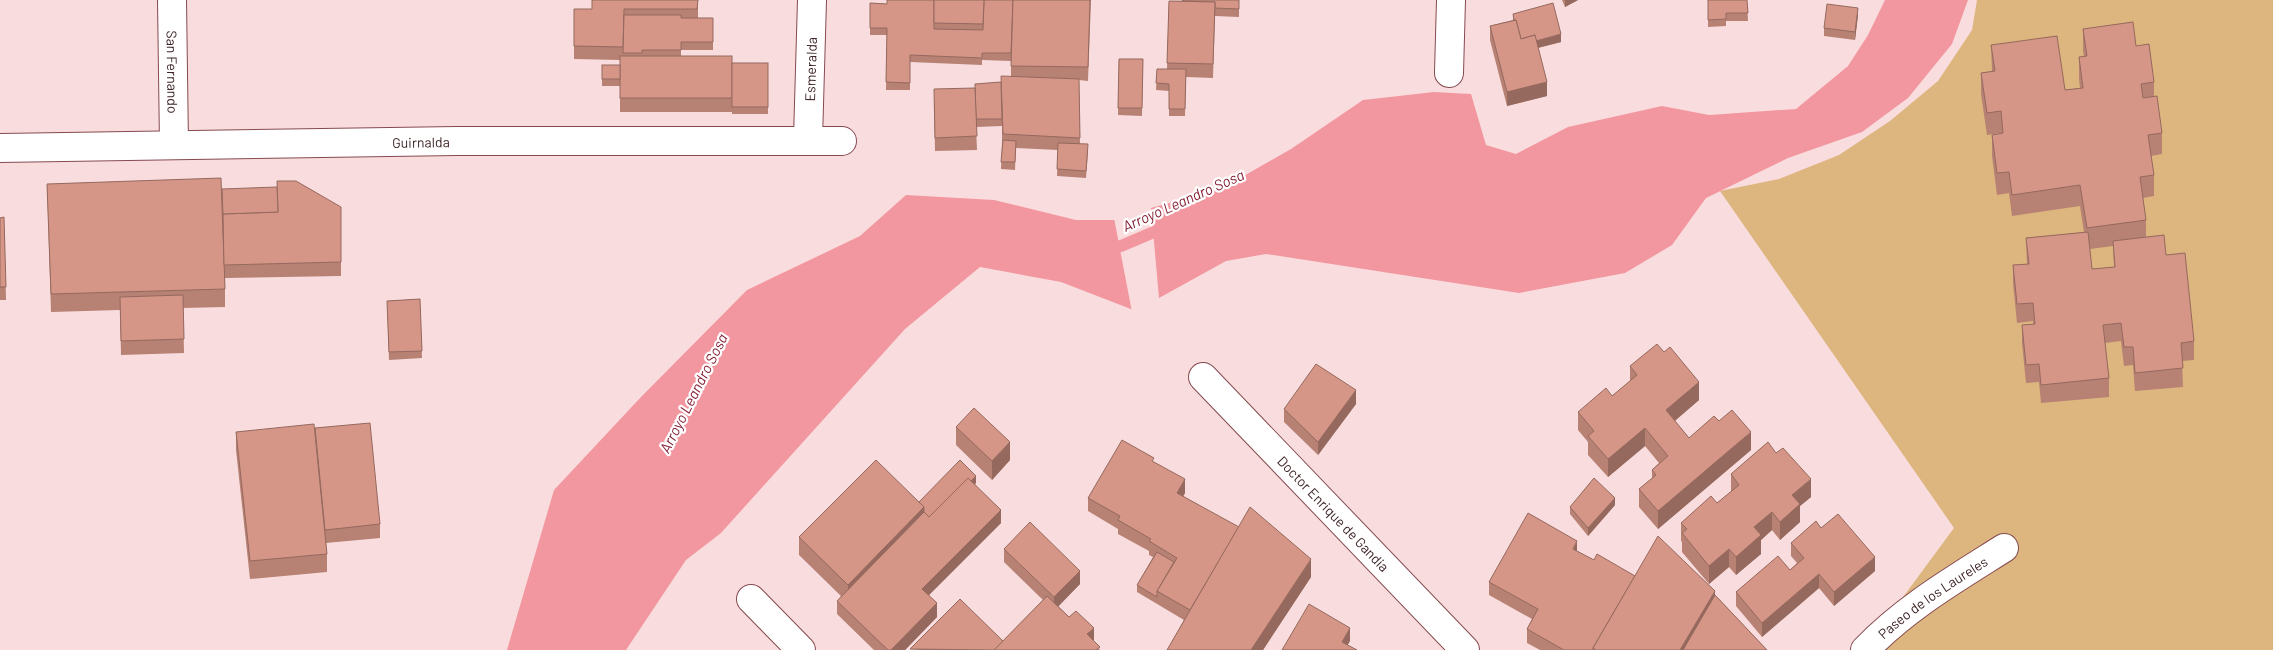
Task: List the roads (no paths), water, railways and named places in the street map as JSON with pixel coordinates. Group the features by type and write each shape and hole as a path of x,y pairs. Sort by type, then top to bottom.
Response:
{"street":[{"name":"San Fernando","path":"172,0 174,145"},
{"name":"Esmeralda","path":"808,139 812,0"},
{"path":"1449,73 1451,0"},
{"name":"Guirnalda","path":"0,148 467,140 808,139 842,141"},
{"name":"Doctor Enrique de Gandia","path":"1203,377 1465,650"},
{"name":"Paseo de los Laureles","path":"1865,650 1890,624 1952,580 2004,548"},
{"path":"751,599 800,650"}],"water":[{"path":"1885,0 1968,0 1952,44 1908,98 1862,132 1788,158 1706,198 1672,245 1625,273 1519,293 1266,254 1226,261 1159,298 1151,208 1221,189 1291,149 1363,100 1434,92 1471,94 1486,145 1516,154 1568,127 1662,106 1709,115 1796,109 1848,66 1868,35"},
{"path":"906,195 994,200 1076,220 1117,220 1136,311 1061,282 980,267 905,329 721,533 686,560 626,650 507,650 554,490 641,397 747,290 860,236"}],"waterway":[{"name":"Arroyo Leandro Sosa","path":"1107,247 1121,246 1168,226"}]}
